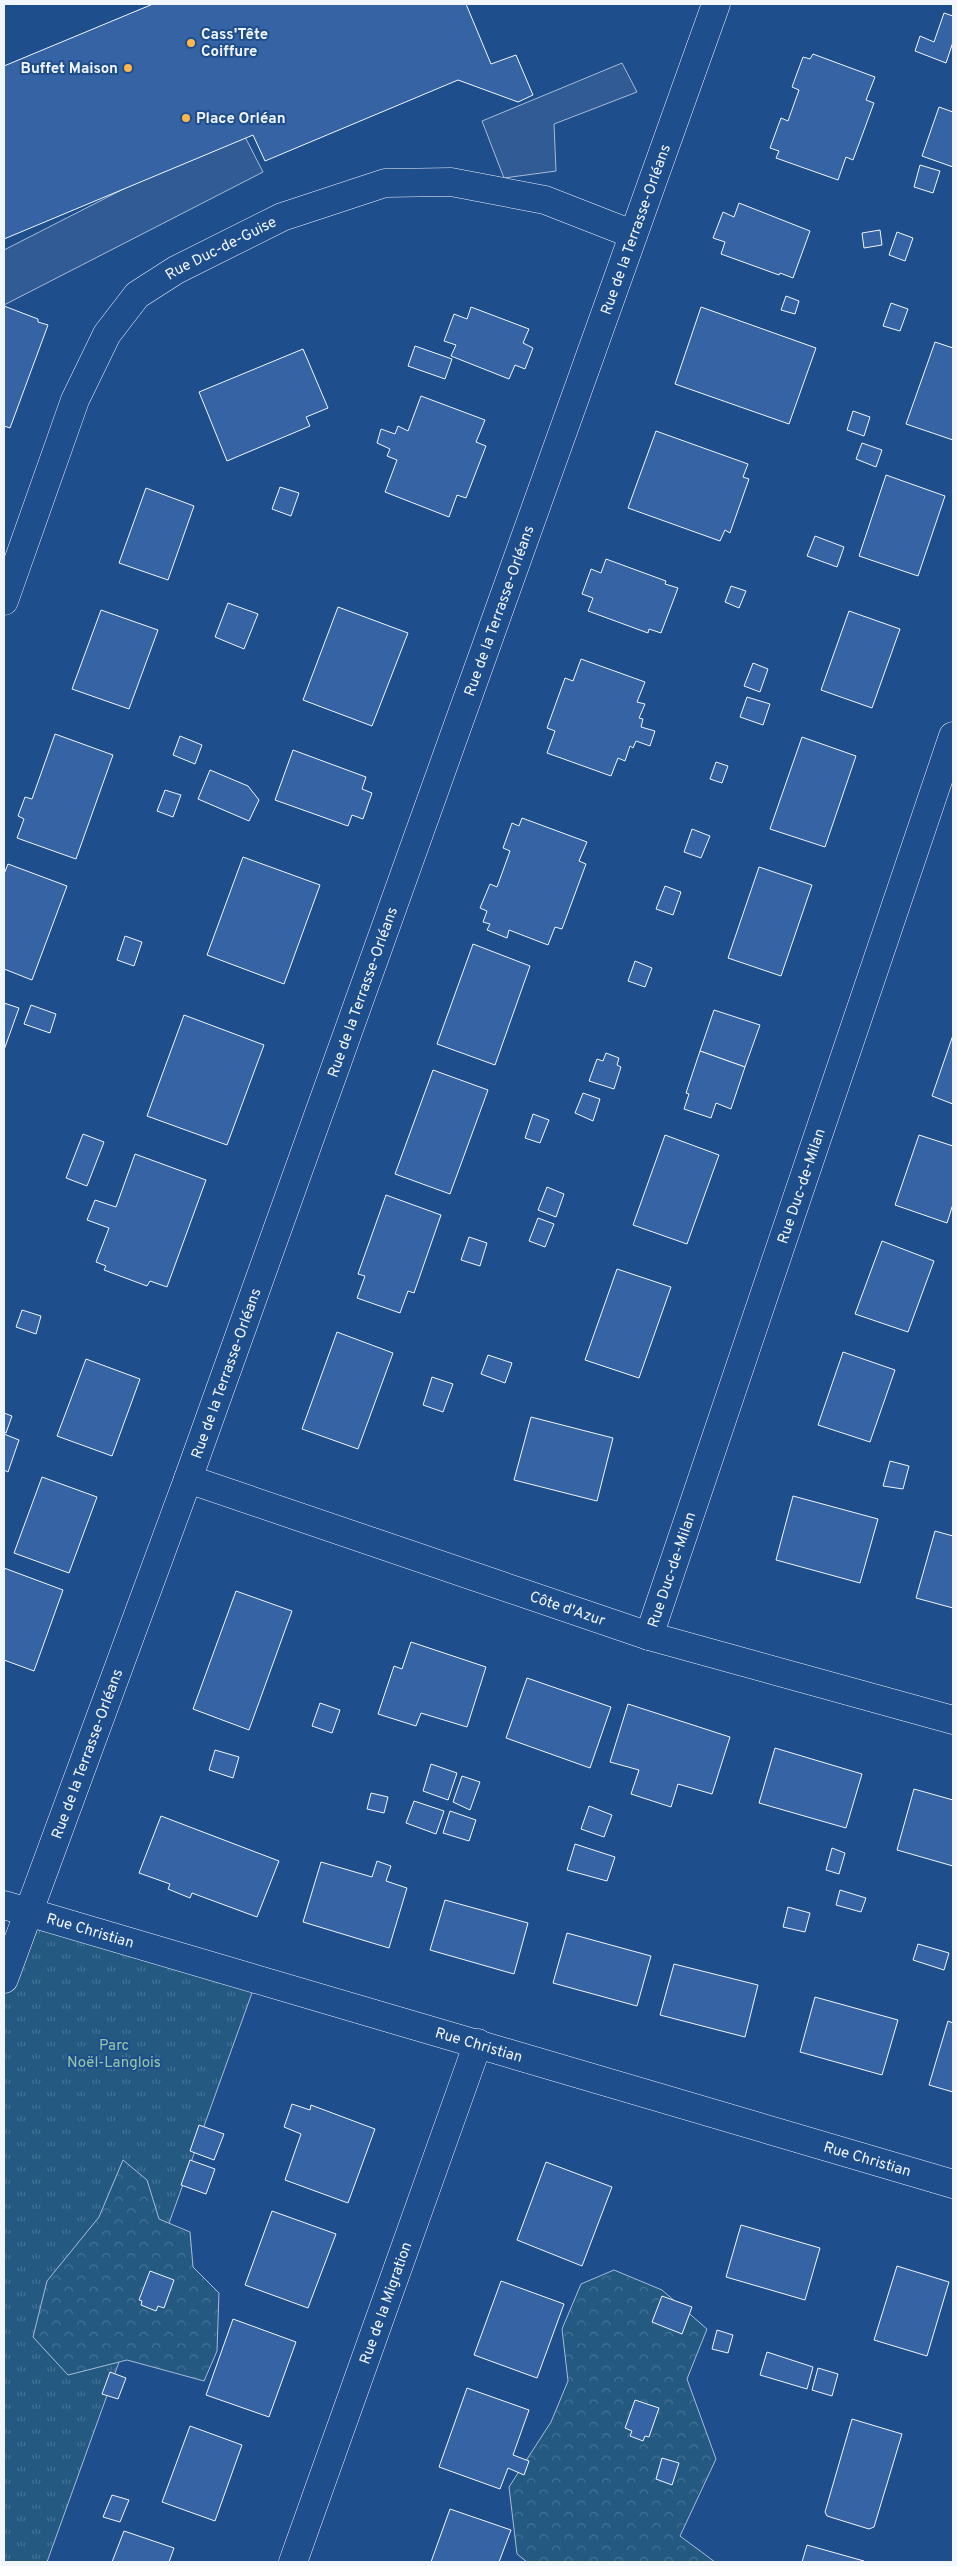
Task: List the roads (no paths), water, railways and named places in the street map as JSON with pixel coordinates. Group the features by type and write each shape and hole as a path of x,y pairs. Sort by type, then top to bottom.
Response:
{"street":[{"name":"Rue de la Terrasse-Orléans","path":"4,1979 15,1909 188,1479 632,234 716,4"},
{"name":"Rue Duc-de-Guise","path":"4,601 76,400 107,334 137,294 176,270 282,217 384,184 452,182 545,200 632,234"},
{"name":"Rue Duc-de-Milan","path":"649,1636 953,736"},
{"name":"Côte d'Azur","path":"188,1479 649,1636 953,1720"},
{"name":"Rue Christian","path":"15,1909 478,2043 953,2184"},
{"name":"Rue de la Migration","path":"293,2562 478,2043"}],"place":[{"name":"Cass'Tête Coiffure","path":"191,43"},
{"name":"Buffet Maison","path":"128,68"},
{"name":"Place Orléan","path":"186,118"}],"park label":[{"name":"Parc Noël-Langlois","path":"114,2054"}]}
